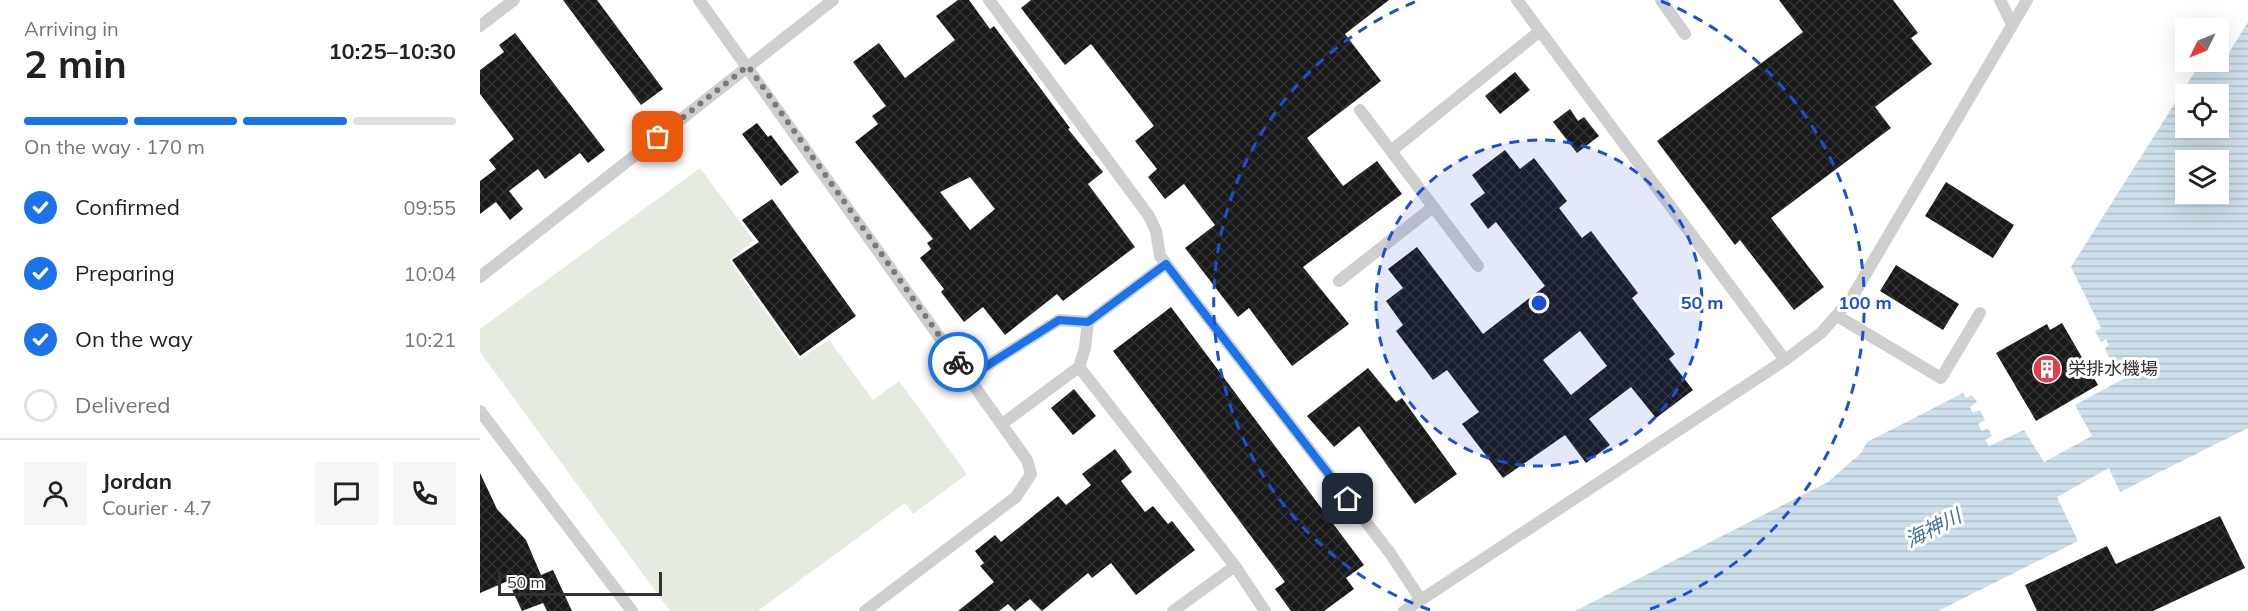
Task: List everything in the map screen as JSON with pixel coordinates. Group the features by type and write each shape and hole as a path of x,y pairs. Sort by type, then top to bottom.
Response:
{"lane":[{"path":"480,26 514,0"},
{"path":"699,0 1002,424 1027,460 1031,474 1024,489 865,611"},
{"path":"480,277 833,0"},
{"path":"989,0 1149,216 1156,231 1160,256 1390,553 1421,600"},
{"path":"1517,0 1785,360"},
{"path":"1661,0 1685,34"},
{"path":"2000,0 2012,24"},
{"path":"1404,611 1785,360 1839,317 2027,0"},
{"path":"1391,151 1540,31"},
{"path":"1360,110 1478,266"},
{"path":"1339,281 1433,207"},
{"path":"969,377 1059,320 1088,322 1166,264"},
{"path":"1839,317 1941,378 1980,313"},
{"path":"1002,424 1079,367 1085,348 1088,322"},
{"path":"1079,367 1234,566 1265,611"},
{"path":"480,411 632,611"},
{"path":"1173,611 1234,566"}],"shaded area":[{"path":"700,168 754,241 729,260 799,359 829,340 873,400 899,381 967,474 913,514 905,503 758,611 670,611 480,352 480,329"}],"water":[{"name":"海神川","path":"2248,22 2248,428 2120,492 2109,468 2057,497 2078,541 1938,611 1575,611 1828,482 1861,453 1867,442 1963,393 1966,398 1972,395 1977,402 1970,407 1973,413 1980,410 1985,420 1978,424 1982,431 1988,428 1992,436 1985,440 1989,446 2024,430 2044,462 2092,436 2075,405 2125,378 2122,371 2117,374 2112,365 2117,362 2114,356 2110,359 2105,348 2109,345 2106,339 2101,342 2095,331 2101,328 2071,267 2175,103 2175,138 2229,138 2229,84 2187,84 2195,72 2229,72 2229,53"}],"building":[{"path":"563,0 597,0 663,89 641,105"},
{"path":"958,0 969,0 990,29 994,26 1070,128 1068,129 1103,172 1088,184 1135,247 1063,301 1057,294 1005,335 983,307 964,322 941,292 944,289 920,258 931,249 927,243 933,239 855,142 878,124 872,116 886,106 853,62 879,43 905,78 955,40 936,16","holes":["970,177 995,209 970,230 940,192"]},
{"path":"1031,0 1389,0 1345,34 1381,81 1307,138 1343,186 1377,161 1402,194 1303,267 1349,324 1292,366 1249,308 1238,317 1185,248 1215,225 1184,184 1165,199 1148,177 1157,169 1135,141 1154,126 1091,44 1065,65 1021,8"},
{"path":"1779,0 1893,0 1918,33 1911,38 1932,64 1875,107 1891,128 1771,218 1824,287 1794,310 1740,240 1735,245 1657,141 1803,32"},
{"path":"515,33 605,150 588,163 580,153 545,179 538,169 509,191 523,209 510,220 496,202 480,214 480,181 496,169 489,160 514,139 480,94 480,70 504,52 499,45"},
{"path":"1515,72 1530,90 1500,114 1485,96"},
{"path":"1570,109 1578,121 1584,117 1599,136 1577,153 1553,122"},
{"path":"757,123 768,137 771,135 799,172 781,186 742,134"},
{"path":"1505,150 1520,169 1534,158 1567,201 1559,208 1582,238 1591,231 1638,293 1632,298 1675,354 1669,359 1693,390 1656,418 1631,387 1589,419 1610,445 1586,463 1565,435 1503,478 1462,424 1479,412 1447,370 1433,380 1396,331 1403,325 1386,301 1403,288 1388,269 1417,247 1483,334 1545,286 1496,222 1488,229 1470,204 1485,193 1472,175","holes":["1580,331 1607,366 1571,395 1543,360"]},
{"path":"1946,182 2014,225 1993,258 1925,216"},
{"path":"772,199 856,316 800,356 732,260 759,242 742,220"},
{"path":"1896,265 1959,304 1943,330 1880,291"},
{"path":"1171,307 1364,565 1346,578 1354,589 1324,611 1291,611 1275,589 1285,582 1113,351"},
{"name":"栄排水機場","path":"2062,323 2098,385 2036,421 1996,353 2047,324 2050,330"},
{"path":"1368,368 1396,402 1402,398 1457,474 1415,504 1359,426 1334,447 1307,416"},
{"path":"1074,389 1096,416 1073,435 1051,408"},
{"path":"1115,449 1132,472 1121,481 1145,512 1153,506 1168,524 1172,521 1195,550 1136,595 1111,563 1092,578 1088,573 1042,611 1030,599 1015,611 1008,604 999,611 958,611 994,582 980,566 984,563 975,551 995,535 1001,542 1058,496 1066,505 1091,485 1082,474"},
{"path":"480,473 497,509 526,540 541,575 553,570 572,611 547,611 543,603 522,611 508,581 480,593"},
{"path":"2220,516 2245,568 2153,611 2037,611 2025,585 2107,546 2116,564"}],"way so far":[{"path":"658,137 748,66 958,362"}],"place":[{"name":"栄排水機場","path":"2047,369"}],"route":[{"path":"958,362 969,377 1059,320 1088,322 1166,264 1348,499"}]}
